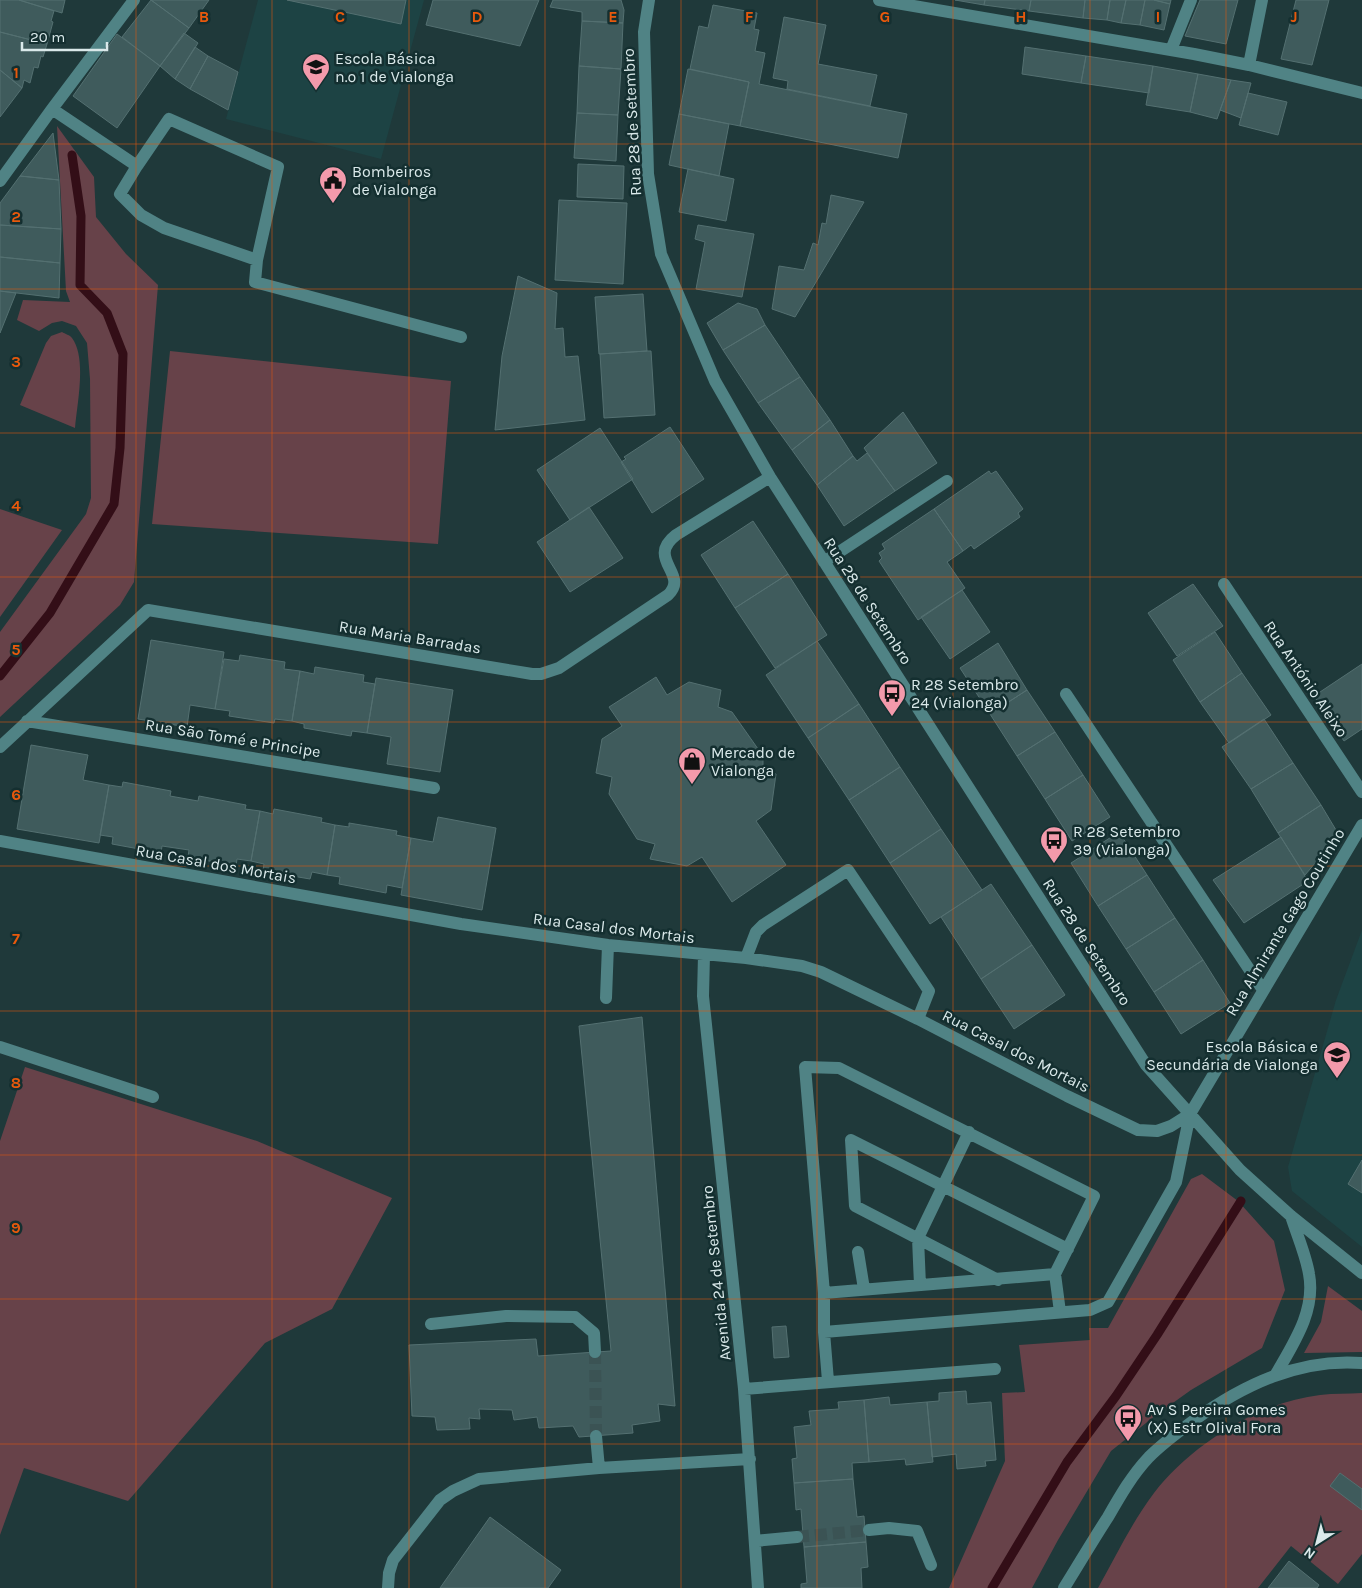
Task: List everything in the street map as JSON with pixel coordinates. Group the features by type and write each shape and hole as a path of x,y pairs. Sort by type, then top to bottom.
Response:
{"street":[{"path":"0,181 134,0"},
{"name":"Rua 28 de Setembro","path":"649,0 644,32 648,174 661,254 715,381 770,477 1146,1065 1240,1170 1291,1216 1362,1273"},
{"path":"880,0 1249,65 1362,93"},
{"path":"1171,50 1191,0"},
{"path":"1249,65 1262,0"},
{"path":"52,109 138,166"},
{"path":"258,260 164,228 141,215 120,194 169,119 278,167 255,282 461,337"},
{"name":"Rua Maria Barradas","path":"0,748 148,610 532,674 550,672 559,668 668,595 674,589 675,581 664,557 667,543 676,535 770,477"},
{"path":"824,562 947,481"},
{"name":"Rua António Aleixo","path":"1224,584 1362,792"},
{"path":"1066,694 1263,990"},
{"name":"Rua São Tomé e Principe","path":"27,721 434,788"},
{"name":"Rua Almirante Gago Coutinho","path":"1190,1114 1362,825"},
{"name":"Rua Casal dos Mortais","path":"0,841 461,924 608,946 746,958 802,966 821,972 918,1019 1067,1096 1138,1130 1157,1131 1171,1126 1190,1114"},
{"path":"746,958 756,932 763,925 848,870 929,991 918,1019"},
{"path":"606,998 608,946"},
{"name":"Avenida 24 de Setembro","path":"704,954 703,996 744,1389 758,1588"},
{"path":"0,1047 152,1097"},
{"path":"828,1382 824,1332 824,1293 805,1068 839,1068 1094,1196 1055,1274 1060,1312"},
{"path":"824,1332 1090,1310 1108,1302 1176,1182 1190,1114"},
{"path":"920,1285 918,1238 969,1132"},
{"path":"998,1280 855,1206 851,1140 1068,1249"},
{"path":"1276,1374 1301,1328 1310,1298 1309,1274 1291,1216"},
{"path":"858,1252 864,1289"},
{"path":"824,1293 1055,1274"},
{"path":"431,1324 506,1316 575,1317 594,1333 595,1352"},
{"path":"1064,1588 1128,1484 1149,1458 1173,1436 1210,1409 1243,1389 1276,1374 1328,1362 1362,1363"},
{"path":"744,1389 995,1369"},
{"path":"596,1436 599,1468"},
{"path":"388,1588 389,1573 393,1560 440,1500 453,1491 480,1479 599,1468 750,1458"},
{"path":"869,1530 889,1528 917,1531 931,1565"},
{"path":"755,1541 797,1537"}],"shaded area":[{"name":"Escola Básica n.º 1 de Vialonga","path":"258,0 424,0 381,159 226,119"},
{"path":"57,126 94,177 96,217 126,254 158,285 134,582 120,605 0,717 0,632 86,514 91,498 90,379 87,343 76,326 62,321 52,323 39,331 17,320 23,300 70,302 66,291"},
{"path":"62,332 72,338 77,347 79,357 80,382 75,428 20,405 46,343 51,336"},
{"path":"170,351 451,381 438,544 152,524"},
{"path":"0,509 62,530 0,617"},
{"name":"Escola Básica e Secundária de Vialonga","path":"1362,930 1362,1247 1292,1191 1288,1167 1336,1000"},
{"path":"25,1067 257,1141 392,1198 332,1309 265,1343 128,1501 24,1468 0,1535 0,1141"},
{"path":"1202,1174 1238,1201 1274,1241 1285,1290 1262,1348 1191,1390 1111,1451 1032,1588 949,1588 1005,1461 1002,1393 1025,1392 1019,1345 1090,1340 1089,1328 1108,1328 1191,1179"},
{"path":"1328,1286 1362,1311 1362,1352 1304,1353 1321,1322"},
{"path":"1362,1393 1362,1554 1338,1584 1291,1546 1258,1588 1098,1588 1131,1527 1154,1493 1187,1458 1207,1443 1250,1416 1297,1399 1330,1394"}],"building":[{"path":"0,0 19,0 54,11 47,44 0,32"},
{"path":"19,0 65,0 62,13"},
{"path":"151,0 209,0 189,28"},
{"path":"151,0 189,28 160,66 122,37"},
{"path":"287,0 406,0 401,24"},
{"path":"433,0 539,0 520,46 426,25"},
{"path":"553,0 621,0 624,10 623,23 582,21 582,12 550,7"},
{"path":"955,0 985,0 984,5"},
{"path":"985,0 1031,0 1029,11 984,5"},
{"path":"1031,0 1085,0 1083,18 1029,11"},
{"path":"1085,0 1110,0 1107,20 1083,18"},
{"path":"1110,0 1126,0 1121,23 1107,20"},
{"path":"1126,0 1145,0 1140,25 1121,23"},
{"path":"1145,0 1170,4 1164,30 1140,25"},
{"path":"1154,0 1171,0 1170,4"},
{"path":"1200,0 1238,0 1226,44 1185,36"},
{"path":"1296,0 1329,0 1312,65 1281,59"},
{"path":"713,5 757,13 754,29 759,30 755,51 765,53 759,84 907,114 898,158 740,126 749,82 690,69 699,26 708,28"},
{"path":"784,17 826,25 818,64 877,75 870,106 787,89 788,81 773,78"},
{"path":"582,21 623,23 621,69 579,66"},
{"path":"0,32 47,44 38,68 34,67 30,83 24,80 22,88 0,70"},
{"path":"184,33 198,43 175,79 160,66"},
{"path":"117,34 160,66 117,128 73,96"},
{"path":"195,47 208,56 190,89 175,79"},
{"path":"1025,47 1086,56 1081,83 1022,74"},
{"path":"208,56 238,72 228,110 190,89"},
{"path":"1086,56 1153,66 1149,93 1081,83"},
{"path":"579,66 621,69 618,115 577,113"},
{"path":"1153,66 1198,74 1190,112 1146,105"},
{"path":"688,69 749,82 740,126 679,114"},
{"path":"0,70 22,88 0,117"},
{"path":"1198,74 1231,80 1217,119 1190,112"},
{"path":"1231,80 1251,83 1241,118 1220,110"},
{"path":"1248,93 1287,102 1278,135 1239,125"},
{"path":"577,113 618,115 616,161 574,158"},
{"path":"679,114 729,124 719,176 669,165"},
{"path":"53,133 59,180 20,176"},
{"path":"578,164 624,166 623,199 577,197"},
{"path":"688,169 734,179 726,221 679,212"},
{"path":"20,176 59,180 61,229 0,225 0,203"},
{"path":"831,195 864,202 795,317 772,309 779,266 804,270 813,243 818,245 822,223 826,224"},
{"path":"559,200 627,203 623,284 555,280"},
{"path":"0,225 61,229 60,263 0,257"},
{"path":"698,225 754,234 742,297 696,289 705,242 695,239"},
{"path":"0,257 60,263 59,298 0,291"},
{"path":"518,276 557,293 555,329 563,328 565,357 578,356 585,420 495,430 502,356"},
{"path":"0,291 16,293 0,333"},
{"path":"643,294 647,351 599,354 595,297"},
{"path":"738,303 757,309 765,325 723,350 707,323"},
{"path":"765,325 800,377 758,403 723,350"},
{"path":"651,351 655,415 604,418 600,354"},
{"path":"800,377 830,420 792,450 758,403"},
{"path":"903,412 937,463 895,491 864,448"},
{"path":"830,420 853,456 817,485 792,450"},
{"path":"670,427 704,479 652,513 621,462 626,459 624,457"},
{"path":"600,428 633,479 570,520 537,470"},
{"path":"867,453 895,491 844,526 817,485 853,456 857,461"},
{"path":"989,471 991,474 996,471 1023,509 1018,513 1020,517 974,549 971,545 963,551 934,509"},
{"path":"589,507 623,558 570,592 537,542"},
{"path":"934,509 963,551 947,562 965,588 918,620 879,561 882,558 879,553 885,549 882,544"},
{"path":"753,521 788,574 735,608 701,555"},
{"path":"788,574 827,635 775,668 735,608"},
{"path":"1193,584 1223,626 1177,656 1148,613"},
{"path":"962,590 990,632 950,659 921,617"},
{"path":"1215,632 1242,673 1200,702 1173,660"},
{"path":"151,640 224,652 215,709 190,705 187,727 138,719"},
{"path":"817,641 859,704 808,738 766,675"},
{"path":"998,643 1027,690 990,714 960,668"},
{"path":"240,655 285,662 284,669 300,671 292,721 275,719 274,723 229,716 230,711 215,709 224,659 239,661"},
{"path":"1362,664 1362,729 1344,741 1314,696"},
{"path":"315,667 364,675 363,682 375,684 367,733 352,731 351,736 304,728 304,724 292,721 300,671 314,674"},
{"path":"1242,673 1271,715 1229,743 1200,702"},
{"name":"Mercado de Vialonga","path":"656,677 667,695 689,682 721,690 718,707 732,712 763,756 763,766 776,774 771,810 756,821 786,865 732,902 702,857 687,866 650,859 655,844 637,839 609,794 612,777 596,773 602,739 622,726 609,707"},
{"path":"376,678 453,690 440,772 387,764 391,737 367,733"},
{"path":"1027,690 1055,732 1017,756 990,714"},
{"path":"859,704 900,767 849,800 808,738"},
{"path":"1264,719 1293,763 1251,789 1222,747"},
{"path":"1055,732 1083,775 1045,799 1017,756"},
{"path":"31,745 88,755 83,780 109,785 99,843 17,829"},
{"path":"1293,763 1321,805 1278,833 1251,789"},
{"path":"900,767 941,829 890,863 849,800"},
{"path":"1083,775 1110,817 1072,841 1045,799"},
{"path":"123,782 171,791 170,796 198,801 199,796 246,805 245,809 260,811 251,861 237,859 236,866 188,857 189,850 162,846 161,853 112,844 113,837 100,835 109,785 122,787"},
{"path":"1321,805 1339,835 1305,875 1278,833"},
{"path":"274,809 322,818 321,822 335,825 327,875 312,872 310,879 263,871 264,864 251,861 260,811 273,814"},
{"path":"438,817 496,828 482,910 401,895 411,838 433,842"},
{"path":"349,823 397,831 396,835 411,838 402,888 387,885 386,893 339,884 340,877 327,875 335,825 349,827"},
{"path":"941,829 982,890 930,924 890,863"},
{"path":"1119,832 1147,875 1098,906 1071,863"},
{"path":"1281,837 1308,881 1244,923 1213,880"},
{"path":"1147,875 1175,918 1126,949 1098,906"},
{"path":"991,884 1032,945 981,979 941,917"},
{"path":"1175,918 1203,960 1154,992 1126,949"},
{"path":"1032,945 1065,995 1014,1029 981,979"},
{"path":"1203,960 1230,1003 1181,1034 1154,992"},
{"path":"642,1017 675,1406 658,1404 660,1421 632,1425 633,1433 579,1437 573,1426 539,1428 537,1417 514,1420 512,1410 479,1409 480,1419 469,1418 470,1429 437,1430 435,1417 412,1416 409,1345 536,1339 538,1356 611,1351 579,1026"},
{"path":"1362,1160 1362,1193 1348,1184"},
{"path":"786,1326 789,1357 774,1358 772,1327"},
{"path":"966,1391 967,1404 991,1402 996,1460 985,1461 986,1466 957,1469 956,1454 932,1457 927,1402 939,1401 939,1393"},
{"path":"889,1397 890,1405 927,1402 933,1462 906,1465 905,1459 869,1462 864,1400"},
{"path":"864,1400 869,1462 852,1463 853,1479 794,1483 792,1459 797,1458 794,1427 811,1425 809,1411 839,1409 838,1402"},
{"path":"1340,1473 1362,1489 1362,1510 1330,1486"},
{"path":"853,1479 857,1517 864,1516 866,1542 804,1547 801,1509 796,1510 794,1483"},
{"path":"490,1517 561,1570 548,1588 440,1588"},
{"path":"866,1542 868,1567 861,1568 862,1588 801,1588 801,1584 807,1583 804,1547"},
{"path":"1289,1561 1319,1585 1317,1588 1268,1588"}],"waterway":[{"path":"0,676 50,613 114,504 120,448 123,354 107,313 80,285 81,216 72,155"},
{"path":"992,1588 1067,1462 1116,1396 1157,1335 1241,1201"}],"tunnel":[{"path":"595,1352 596,1436"},
{"path":"797,1537 869,1530"}],"place":[{"name":"Escola Básica n.º 1 de Vialonga","path":"316,91"},
{"name":"Bombeiros de Vialonga","path":"333,204"},
{"name":"R 28 Setembro 24 (Vialonga)","path":"892,717"},
{"name":"Mercado de Vialonga","path":"692,785"},
{"name":"R 28 Setembro 39 (Vialonga)","path":"1054,864"},
{"name":"Escola Básica e Secundária de Vialonga","path":"1337,1079"},
{"name":"Av S Pereira Gomes (X) Estr Olival Fora","path":"1128,1442"}]}
